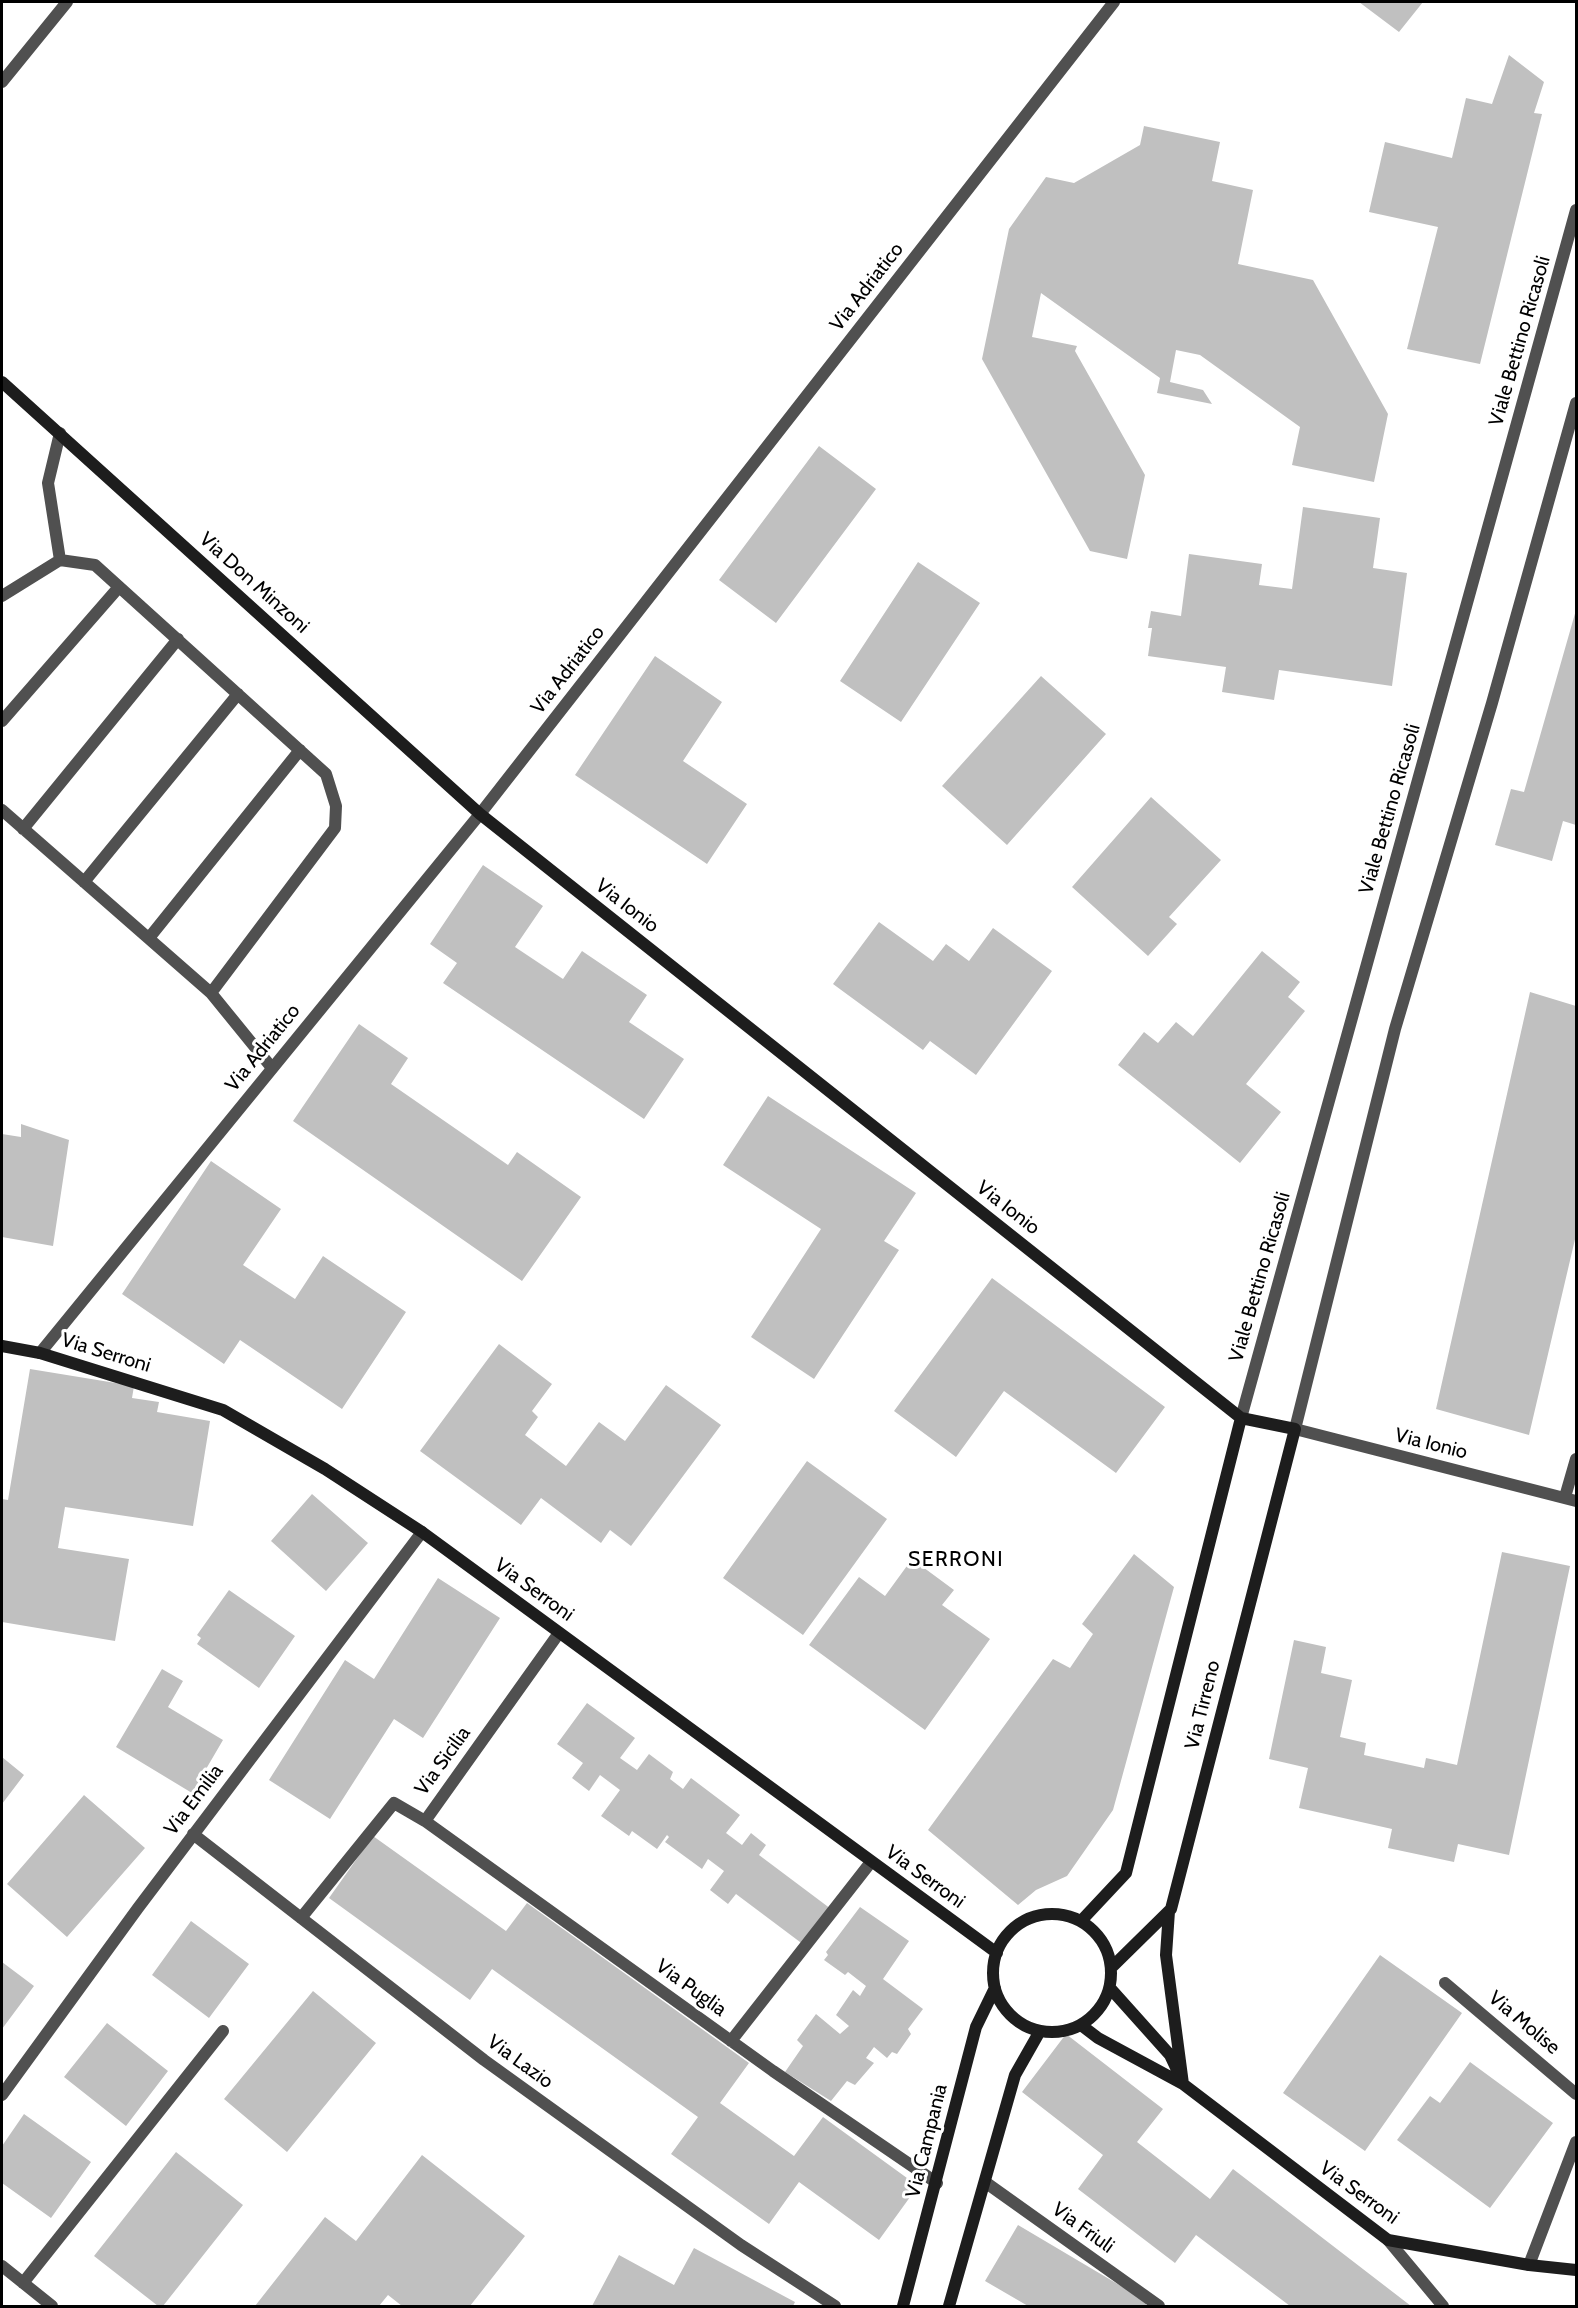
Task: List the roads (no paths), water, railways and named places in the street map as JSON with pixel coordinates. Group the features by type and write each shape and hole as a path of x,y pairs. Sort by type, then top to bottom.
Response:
{"street":[{"path":"2,82 67,2"},
{"name":"Via Adriatico","path":"40,1353 480,814 1114,2"},
{"name":"Viale Bettino Ricasoli","path":"1241,1418 1576,210"},
{"name":"Via Don Minzoni","path":"2,382 480,814"},
{"path":"1295,1429 1395,1029 1492,703 1576,403"},
{"path":"60,433 48,483 60,560"},
{"path":"2,596 60,560 95,566 326,774 336,806 335,828 211,993"},
{"path":"2,721 119,587"},
{"path":"23,829 178,639"},
{"path":"84,882 238,694"},
{"path":"149,938 300,750"},
{"path":"2,810 211,993 272,1068"},
{"name":"Via Ionio","path":"480,814 1241,1418 1295,1429 1570,1499"},
{"name":"Via Serroni","path":"2,1346 40,1353 223,1410 325,1469 422,1532 997,1953"},
{"name":"Via Tirreno","path":"1081,1921 1126,1874 1241,1418"},
{"name":"Via Tirreno","path":"1183,2084 1166,1955 1168,1911 1295,1429"},
{"path":"1570,1499 1576,1459"},
{"name":"Via Emilia","path":"2,2095 193,1834 422,1532"},
{"name":"Via Sicilia","path":"301,1918 394,1803 425,1821 559,1633"},
{"name":"Via Puglia","path":"425,1821 731,2041 937,2183"},
{"name":"Via Lazio","path":"193,1834 484,2060 741,2245 835,2307"},
{"path":"731,2041 871,1862"},
{"path":"1111,1968 1168,1911"},
{"path":"1060,1915 1081,1921 1103,1944 1111,1968 1110,1988 1101,2006 1081,2025 1069,2030 1040,2031 1024,2026 1008,2013 995,1988 993,1973 997,1953 1005,1938 1020,1924 1039,1916 1060,1915"},
{"name":"Via Molise","path":"1445,1983 1576,2094"},
{"name":"Via Campania","path":"903,2307 976,2026 995,1988"},
{"name":"Via Serroni","path":"1110,1988 1170,2055 1183,2084"},
{"name":"Via Serroni","path":"1081,2025 1098,2038 1183,2084 1388,2240 1529,2265 1576,2270"},
{"path":"23,2283 223,2031"},
{"path":"949,2307 1015,2075 1040,2031"},
{"path":"1529,2265 1576,2142"},
{"name":"Via Friuli","path":"985,2182 1159,2307"},
{"path":"1388,2240 1443,2307"},
{"path":"2,2266 52,2307"}],"district":[{"name":"SERRONI","path":"956,1560"}]}
